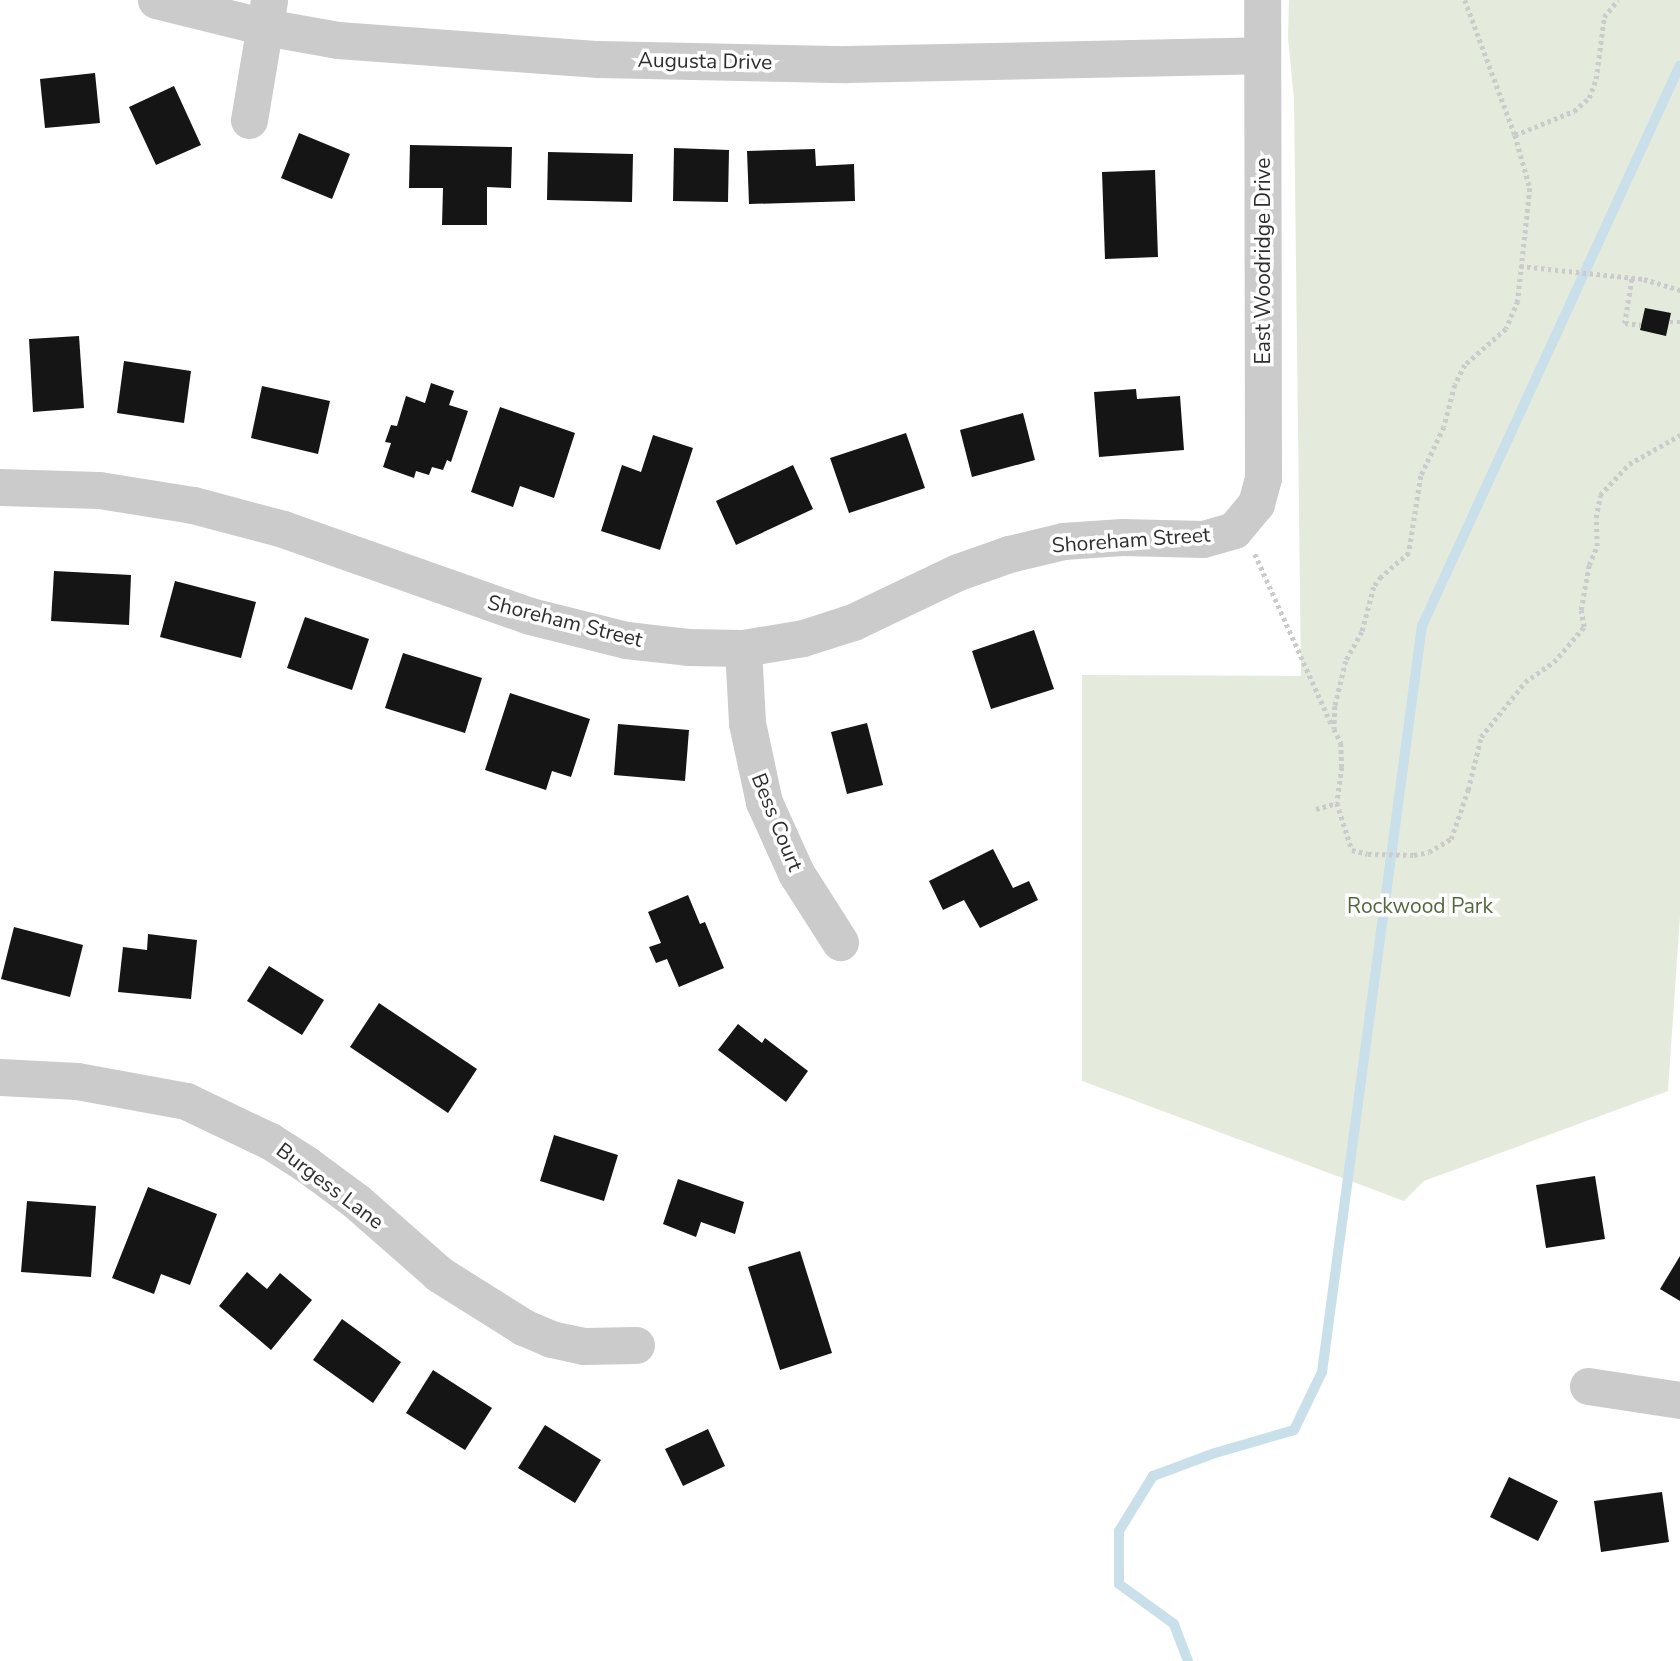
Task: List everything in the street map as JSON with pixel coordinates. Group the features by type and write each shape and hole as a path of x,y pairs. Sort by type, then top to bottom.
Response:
{"street":[{"name":"Augusta Drive","path":"156,0 267,14 338,40 598,59 846,64 1260,55"},
{"name":"East Woodridge Drive","path":"1246,517 1256,504 1263,478 1263,126 1260,55 1262,0"},
{"path":"249,120 267,14"},
{"name":"Shoreham Street","path":"0,487 99,490 193,505 283,529 542,619 626,640 688,648 743,648 803,638 853,622 958,572 1009,554 1063,541 1122,537 1203,539 1234,530 1246,517"},
{"name":"Bess Court","path":"743,648 747,723 764,802 796,873 840,942"},
{"name":"Burgess Lane","path":"0,1077 77,1081 186,1101 270,1141 306,1164 356,1200 439,1275 523,1327 551,1339 584,1346 636,1345"},
{"path":"1588,1386 1680,1400"}],"path":[{"path":"1334,729 1335,706 1346,661 1362,632 1374,587 1381,577 1409,553 1414,533 1415,500 1421,475 1444,427 1455,385 1465,365 1506,329 1518,301 1530,188 1515,135 1465,0"},
{"path":"1515,135 1574,111 1589,98 1596,79 1604,17 1618,0"},
{"path":"1520,266 1632,278 1680,290"},
{"path":"1632,278 1625,323 1641,325"},
{"path":"1670,322 1680,321"},
{"path":"1246,517 1257,565 1341,743 1342,767 1337,803 1352,850 1368,854 1414,855 1429,852 1451,839 1481,737 1525,682 1554,662 1584,627 1581,610 1589,565 1597,546 1596,518 1600,495 1629,464 1647,451 1680,435"},
{"path":"1316,809 1337,803"}],"green space":[{"name":"Rockwood Park","path":"1289,0 1680,0 1680,916 1668,1091 1424,1181 1404,1201 1082,1081 1082,675 1301,676 1294,100 1288,38"}],"building":[{"path":"95,73 100,123 45,128 40,79"},
{"path":"174,86 201,145 156,165 129,107"},
{"path":"299,133 350,154 332,199 281,178"},
{"path":"410,145 512,147 511,188 487,187 487,225 442,225 443,188 409,188"},
{"path":"674,148 729,150 728,202 673,201"},
{"path":"815,149 816,166 854,164 855,201 749,204 747,151"},
{"path":"548,152 633,154 632,202 547,200"},
{"path":"1155,170 1158,257 1105,259 1102,172"},
{"path":"1645,308 1671,313 1666,336 1640,330"},
{"path":"79,336 84,408 33,412 29,339"},
{"path":"124,361 191,371 184,423 117,413"},
{"path":"431,383 454,391 449,405 468,411 451,462 447,460 443,470 432,467 429,475 416,471 414,478 383,467 391,443 385,442 391,425 397,426 406,396 425,403"},
{"path":"262,386 330,401 318,454 251,438"},
{"path":"1136,389 1137,399 1180,396 1184,450 1099,457 1094,392"},
{"path":"500,407 575,433 554,498 520,486 513,507 471,492"},
{"path":"1023,413 1035,460 972,477 960,430"},
{"path":"906,433 925,488 849,513 830,458"},
{"path":"653,435 693,448 660,550 601,531 622,465 641,472"},
{"path":"793,465 813,509 736,545 716,501"},
{"path":"54,571 131,575 129,625 51,621"},
{"path":"175,581 256,602 241,658 160,637"},
{"path":"305,617 369,639 352,690 287,668"},
{"path":"1034,630 1054,689 991,709 972,651"},
{"path":"403,653 482,678 465,733 385,708"},
{"path":"510,693 590,719 571,777 552,771 546,790 485,770"},
{"path":"867,723 883,785 847,794 831,732"},
{"path":"618,724 689,730 685,781 614,775"},
{"path":"993,849 1013,888 1029,881 1038,900 980,928 964,900 943,910 929,881"},
{"path":"688,895 700,924 705,922 724,968 679,987 667,959 656,963 649,947 661,943 648,912"},
{"path":"14,927 83,945 70,997 1,979"},
{"path":"148,934 197,940 191,999 118,992 123,947 147,950"},
{"path":"269,966 324,1000 302,1035 247,1001"},
{"path":"379,1003 477,1069 448,1113 350,1047"},
{"path":"738,1024 762,1043 765,1038 808,1071 786,1102 718,1050"},
{"path":"554,1135 618,1155 604,1201 540,1181"},
{"path":"1595,1176 1605,1239 1546,1248 1536,1185"},
{"path":"678,1179 744,1202 735,1234 701,1222 696,1237 663,1224"},
{"path":"148,1187 217,1214 190,1285 161,1274 154,1294 112,1278"},
{"path":"27,1201 96,1206 91,1277 21,1272"},
{"path":"800,1251 832,1353 780,1370 748,1267"},
{"path":"1680,1256 1680,1301 1660,1289"},
{"path":"247,1272 267,1289 280,1273 312,1300 271,1350 219,1306"},
{"path":"342,1319 401,1362 373,1403 313,1360"},
{"path":"433,1370 492,1408 465,1450 406,1413"},
{"path":"545,1425 601,1460 575,1503 518,1468"},
{"path":"708,1429 725,1466 683,1486 665,1449"},
{"path":"1509,1477 1558,1501 1538,1541 1490,1517"},
{"path":"1662,1492 1669,1542 1601,1552 1594,1501"}],"waterway":[{"path":"1188,1661 1174,1624 1119,1584 1119,1531 1153,1476 1215,1453 1294,1430 1322,1372 1422,626 1680,65"}]}
